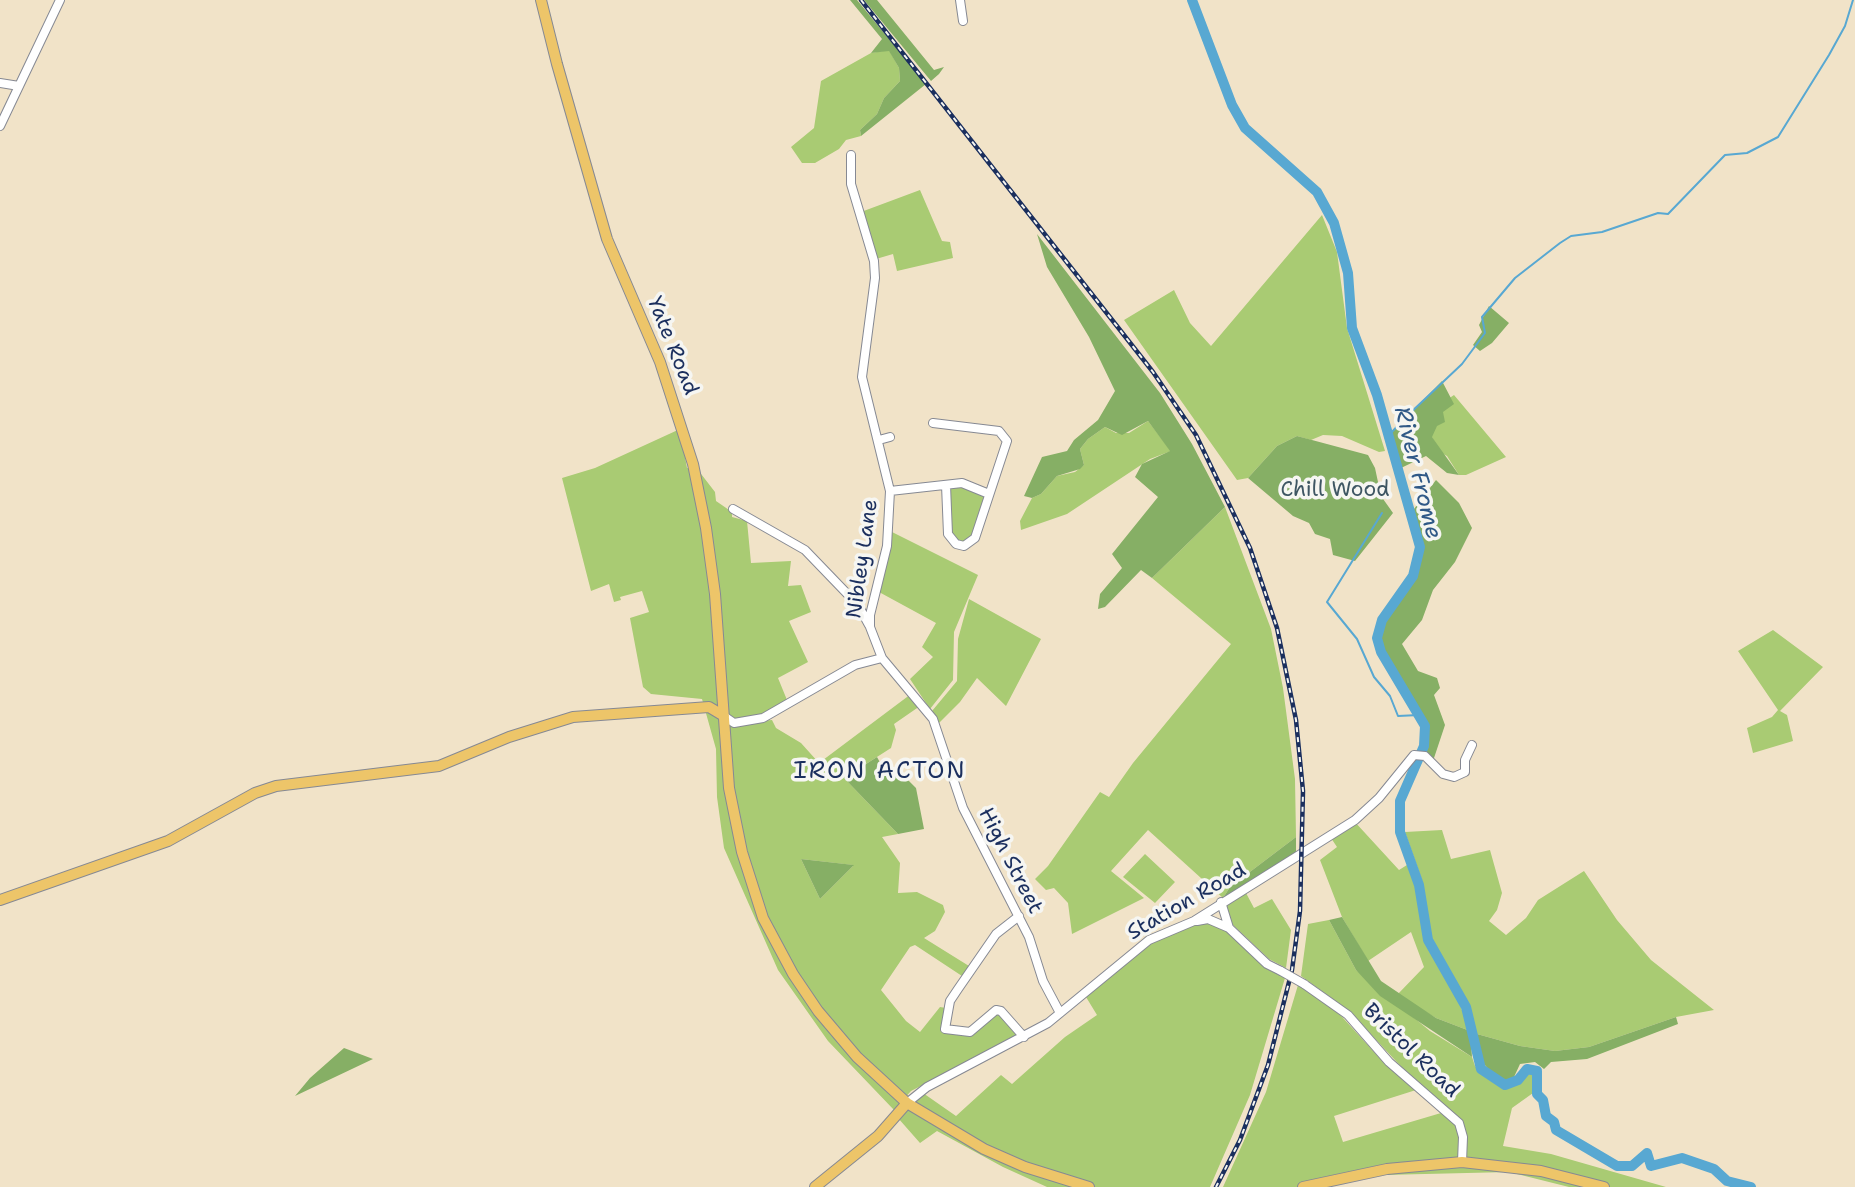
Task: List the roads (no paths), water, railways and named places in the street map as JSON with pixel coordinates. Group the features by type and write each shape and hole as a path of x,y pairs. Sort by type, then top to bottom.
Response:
{"main road":[{"name":"Yate Road","path":"541,0 607,239 660,362 693,464 706,528 715,594 726,759 736,823 748,874 768,927 818,1011 857,1057 907,1103"},
{"path":"0,900 168,841 248,796 276,786 439,766 509,737 573,717 709,707 724,716"},
{"path":"815,1187 878,1136 907,1103 985,1149 1025,1167 1090,1187"},
{"path":"1303,1187 1387,1169 1462,1162 1541,1171 1604,1187"}],"street":[{"path":"0,126 60,0"},
{"path":"960,0 963,21"},
{"path":"0,83 19,86"},
{"name":"Nibley Lane","path":"851,155 851,184 874,261 875,278 862,377 890,491 887,546 870,627 882,658"},
{"path":"937,422 999,431 1007,441 975,538 964,546 956,544 948,534 946,485"},
{"path":"879,440 890,437"},
{"path":"890,491 962,483 989,494"},
{"path":"733,509 798,544 858,606 870,627"},
{"path":"858,606 873,605"},
{"name":"Nibley Lane","path":"872,659 874,642"},
{"path":"724,716 733,723 772,715 845,670 872,659 882,658"},
{"name":"High Street","path":"882,658 933,719 963,808 1019,916 1043,981 1060,1013"},
{"name":"Station Road","path":"907,1103 927,1087 1024,1037 1060,1013 1149,940 1194,921 1355,820 1422,755 1443,774 1454,777 1465,772 1465,760 1472,745"},
{"path":"1221,902 1229,928"},
{"path":"1019,916 996,934 950,1001 945,1029 970,1032 996,1010 1001,1011 1024,1037"},
{"path":"1194,921 1209,919 1229,928"},
{"name":"Bristol Road","path":"1229,928 1267,964 1304,984 1348,1015 1389,1062 1459,1123 1463,1137 1462,1162"}],"waterway":[{"name":"River Frome","path":"1192,0 1232,105 1245,128 1317,192 1334,223 1348,273 1352,328 1377,395 1420,547 1413,576 1382,620 1377,638 1381,652 1425,726 1424,746 1400,801 1400,832 1419,885 1428,940 1466,1007 1481,1069 1505,1085 1518,1080 1527,1069 1537,1071 1537,1094 1543,1100 1546,1116 1554,1122 1556,1130 1617,1166 1632,1166 1647,1153 1651,1166 1682,1158 1714,1169 1727,1181 1751,1187"},
{"path":"1408,415 1462,364 1485,333 1482,317 1515,278 1560,243 1571,236 1602,232 1658,213 1668,214 1725,155 1747,153 1778,137 1845,26 1853,0"},
{"path":"1389,435 1404,419"},
{"path":"1382,513 1327,602 1357,639 1374,677 1390,696 1398,716 1419,715"}],"railway":[{"path":"861,0 1153,372 1196,435 1250,548 1277,628 1296,720 1303,791 1300,911 1292,970 1268,1065 1240,1140 1216,1187"}],"district":[{"name":"IRON ACTON","path":"880,772"}],"park label":[{"name":"Chill Wood","path":"1335,491"}]}
